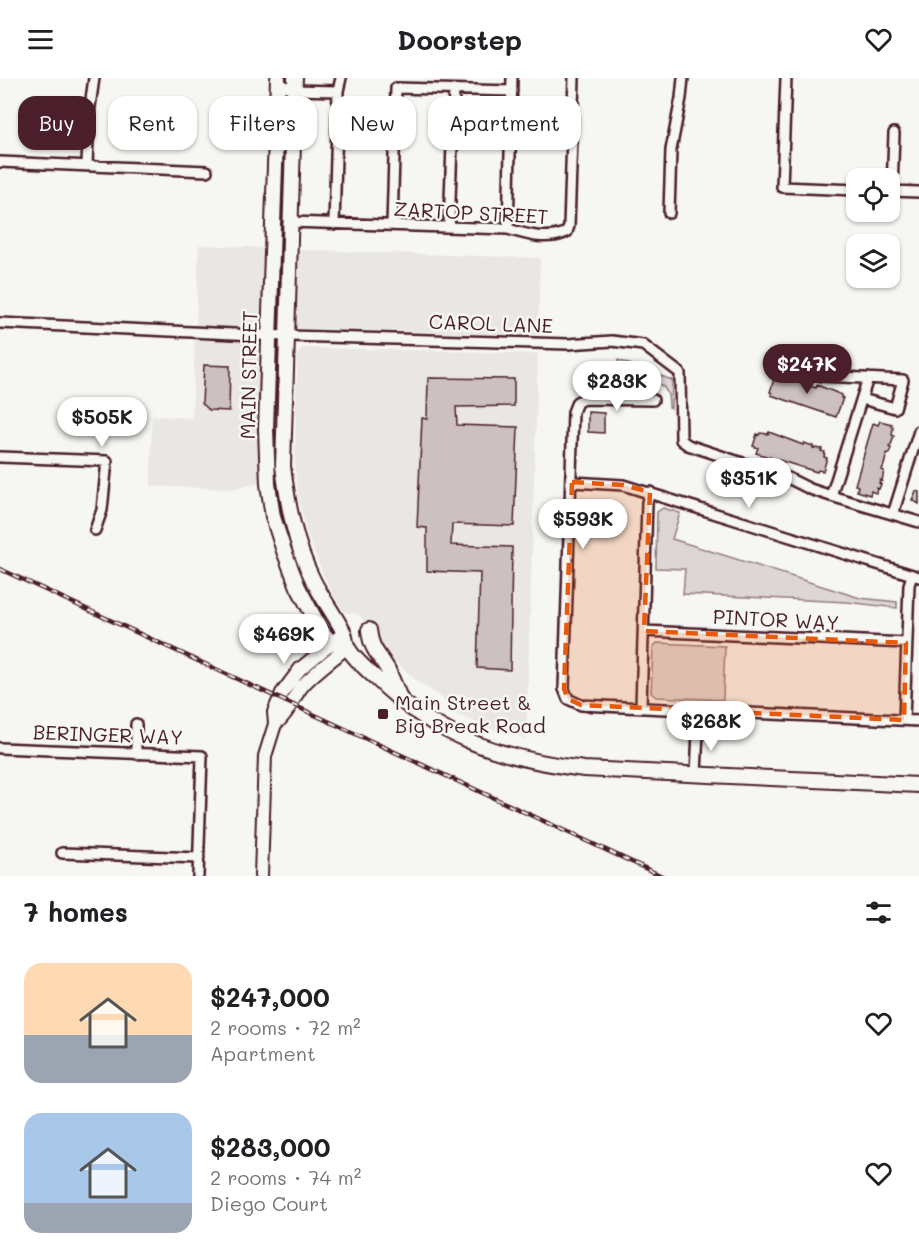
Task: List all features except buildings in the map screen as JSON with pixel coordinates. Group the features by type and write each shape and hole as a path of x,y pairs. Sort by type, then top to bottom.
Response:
{"main road":[{"name":"MAIN STREET","path":"278,80 266,463 273,517 298,587 321,630 332,644"},
{"name":"MAIN STREET","path":"294,84 283,466 288,504 301,552 313,580 344,633 347,647 364,667 423,718 470,743 544,764 584,769 919,785"},
{"path":"369,630 375,652 387,669 402,702"},
{"path":"332,644 347,647"}],"street":[{"path":"87,165 93,78"},
{"path":"334,224 338,91 341,78"},
{"path":"508,229 512,78"},
{"name":"ZARTOP STREET","path":"290,222 508,229 529,236 543,237 567,232 574,78"},
{"path":"669,213 671,150 683,78"},
{"path":"786,78 782,187 846,190"},
{"path":"278,80 338,91"},
{"path":"392,225 396,88 512,91"},
{"path":"449,227 454,90"},
{"path":"892,168 894,133"},
{"path":"0,162 207,171"},
{"path":"900,191 919,192"},
{"name":"CAROL LANE","path":"0,323 269,335 568,344 612,341 643,345 680,373 681,440 688,445 788,478 810,489 919,522"},
{"path":"822,376 903,380 895,408 862,399"},
{"path":"831,496 868,378"},
{"path":"652,400 592,398 577,402 573,411 564,689 568,699 581,705 919,721"},
{"path":"893,514 919,431"},
{"path":"0,457 107,461 102,510 95,530"},
{"path":"572,482 624,485 650,492 915,576 909,585 904,720"},
{"path":"641,707 647,502 650,492"},
{"name":"PINTOR WAY","path":"644,631 906,643"},
{"path":"261,876 265,756 275,724 274,712 289,682 300,669 344,633"},
{"path":"275,724 285,717 295,696 304,684 347,647"},
{"path":"696,774 699,710"},
{"path":"136,724 136,754"},
{"name":"BERINGER WAY","path":"0,748 202,756 198,876"},
{"path":"62,853 199,858"}],"highlighted area":[{"path":"572,482 623,485 650,492 644,631 906,643 904,720 581,705 568,699 564,689"}],"shaded area":[{"path":"199,245 266,248 265,332 196,328"},
{"path":"296,250 540,258 538,335 294,328"},
{"path":"195,338 265,341 259,444 260,483 231,489 151,486 152,416 192,418"},
{"path":"302,348 538,354 526,739 487,727 456,714 442,698 417,681 392,659 379,646 377,635 358,614 344,612 334,596 307,534 298,496 295,470 297,358"},
{"path":"618,360 672,380 671,408 666,390 657,383 643,384 635,392 616,391"},
{"path":"663,508 680,513 672,539 860,598 897,602 897,608 847,602 683,594 685,569 656,568 657,512"},
{"path":"657,643 725,646 723,700 656,697 651,693 653,647"}],"railway":[{"path":"0,569 662,876"}],"place":[{"name":"Main Street & Big Break Road","path":"383,714"}]}
